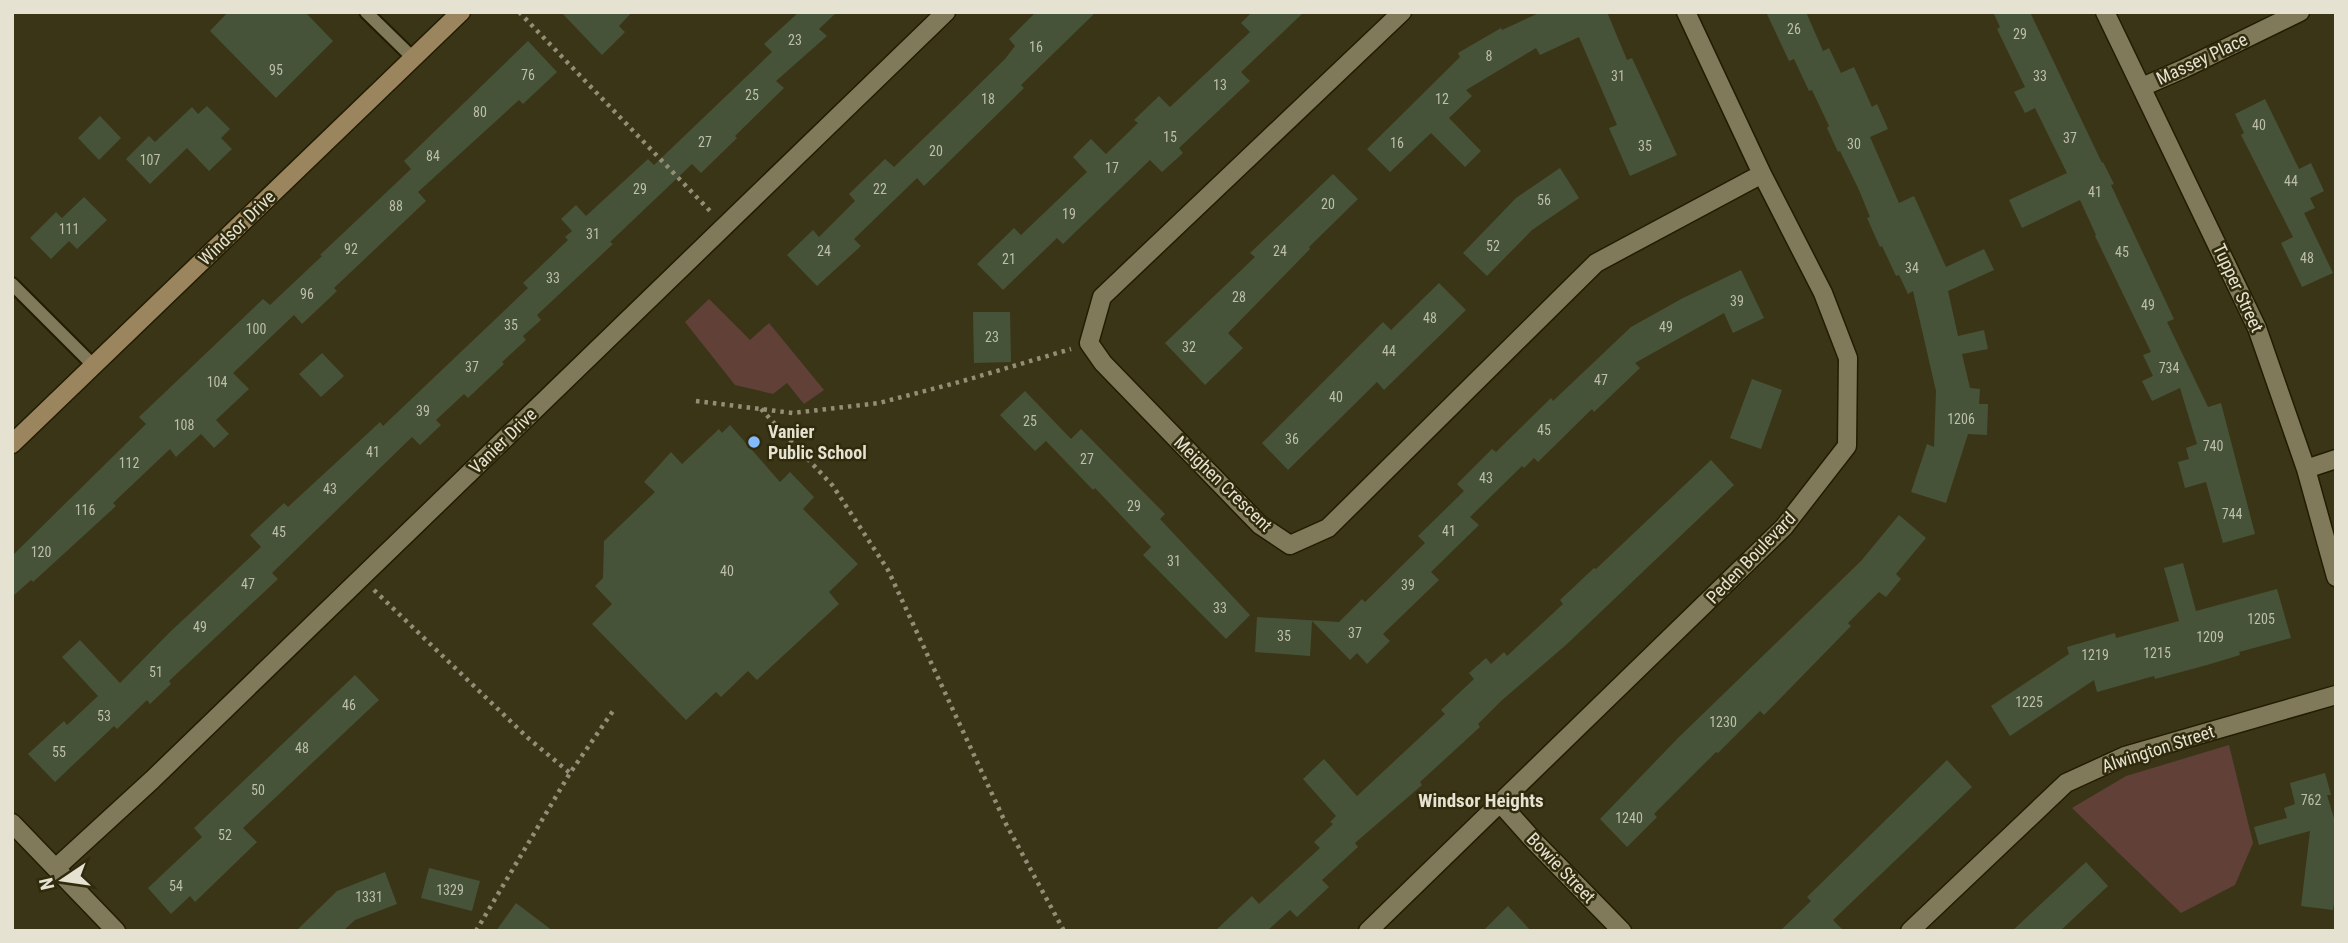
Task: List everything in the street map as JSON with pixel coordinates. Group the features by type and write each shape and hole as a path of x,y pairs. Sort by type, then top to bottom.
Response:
{"street":[{"name":"Windsor Drive","path":"12,444 461,12"},
{"name":"Vanier Drive","path":"57,867 152,780 946,12"},
{"path":"1089,343 1102,297 1402,12"},
{"name":"Peden Boulevard","path":"1368,931 1784,527 1847,446 1849,358 1823,293 1762,174 1686,12"},
{"name":"Tupper Street","path":"2105,12 2257,328 2306,470 2336,577"},
{"name":"Massey Place","path":"2142,87 2300,12"},
{"name":"Meighen Crescent","path":"1089,343 1103,363 1260,524 1290,545 1328,528 1596,263 1762,174"},
{"path":"2306,470 2336,459"},
{"name":"Alwington Street","path":"1910,931 2066,783 2125,756 2336,695"},
{"name":"Bowie Street","path":"1501,804 1622,931"},
{"path":"12,823 116,931"}],"lane":[{"path":"366,12 413,58"},
{"path":"12,284 94,366"}],"path":[{"path":"519,12 725,226"},
{"path":"696,401 793,413 879,403 1053,356 1089,343"},
{"path":"761,409 833,486 888,570 1006,824 1063,931"},
{"path":"361,578 528,738 570,773"},
{"path":"476,931 570,773 613,711"}],"shaded area":[{"path":"709,299 750,340 769,323 824,390 804,404 787,383 773,394 735,385 685,322"},
{"path":"2229,745 2253,843 2235,885 2181,913 2072,808 2126,776"}],"building":[{"path":"228,12 305,12 333,41 276,98 210,31"},
{"path":"561,12 632,12 619,26 625,32 602,55"},
{"path":"799,12 837,12 819,29 827,36 776,81 784,88 735,136 737,138 701,173 692,164 610,242 613,244 537,315 541,320 523,336 526,340 502,362 504,364 468,398 464,394 436,420 441,425 420,445 412,437 272,573 278,579 169,681 171,684 150,704 147,700 117,729 114,726 55,782 28,754 64,721 67,725 98,696 62,657 80,640 120,683 261,547 250,535 284,503 288,507 380,422 383,426 528,288 523,283 568,240 565,237 572,231 561,219 576,205 586,216 648,159 654,165 772,52 764,44"},
{"path":"1036,12 1096,12 1021,85 1024,88 924,186 917,178 854,239 861,246 817,286 787,255 813,230 819,237 855,201 849,194 885,159 894,167 953,110 1005,59 1015,46 1009,39"},
{"path":"1252,12 1304,12 1241,72 1250,81 1179,148 1183,153 1162,172 1150,160 1063,244 1057,238 1003,290 977,264 1014,228 1021,235 1087,172 1073,157 1091,139 1106,154 1138,123 1134,120 1159,96 1170,107 1250,32 1241,23"},
{"path":"1541,12 1607,12 1627,60 1632,58 1677,155 1630,176 1609,128 1617,125 1579,37 1540,55 1536,48 1466,90 1472,96 1449,118 1481,151 1465,167 1431,133 1390,172 1367,149 1460,57 1458,53 1501,28 1502,30"},
{"path":"1766,12 1806,12 1823,51 1829,48 1841,73 1854,67 1872,107 1877,104 1888,129 1870,137 1899,203 1914,196 1946,267 1984,249 1994,270 1948,291 1958,336 1984,330 1988,349 1962,354 1970,388 1980,389 1979,404 1988,404 1987,435 1968,434 1946,503 1911,492 1927,444 1934,447 1936,391 1913,291 1908,294 1882,246 1880,247 1867,218 1870,217 1859,190 1840,151 1838,152 1812,90 1809,91 1794,59 1789,61"},
{"path":"1993,12 2030,12 2114,184 2111,185 2174,319 2167,322 2208,407 2221,403 2255,534 2223,543 2206,482 2185,488 2178,462 2189,459 2186,448 2197,444 2180,388 2152,401 2142,381 2153,376 2143,355 2151,352 2080,200 2022,228 2009,200 2067,173 2035,108 2025,113 2014,92 2025,87 1997,29 2000,27"},
{"path":"528,41 557,72 523,104 519,100 418,192 426,201 334,288 337,291 302,324 294,315 233,373 249,389 216,420 229,434 214,448 201,434 176,457 170,449 113,503 116,506 33,582 31,580 12,597 12,556 146,424 139,417 263,299 270,305 322,256 320,255 411,169 404,161"},
{"path":"2265,99 2299,169 2311,163 2324,191 2310,198 2315,208 2304,213 2333,273 2302,287 2281,243 2293,237 2241,135 2244,133 2235,114"},
{"path":"207,106 230,129 221,138 232,149 209,171 187,148 150,184 126,159 149,136 155,142 192,107 198,114"},
{"path":"100,116 121,138 99,160 78,138"},
{"path":"1560,168 1579,198 1532,230 1487,276 1463,253 1516,198"},
{"path":"1333,174 1358,199 1228,333 1243,348 1205,385 1165,343 1255,257 1250,253"},
{"path":"84,197 107,220 77,249 69,241 51,259 30,238 56,212 62,218"},
{"path":"1741,270 1764,318 1733,333 1724,313 1635,363 1640,368 1594,412 1592,409 1538,462 1534,458 1524,468 1522,466 1470,517 1479,525 1431,572 1439,580 1383,634 1390,641 1367,664 1357,653 1350,660 1312,621 1310,656 1255,652 1257,617 1339,622 1362,599 1365,602 1425,543 1418,536 1464,491 1457,484 1492,449 1496,452 1551,398 1553,401 1631,327"},
{"path":"1439,283 1466,310 1384,390 1377,382 1288,470 1262,443 1383,322 1391,330"},
{"path":"973,312 1010,312 1011,362 974,363"},
{"path":"322,353 344,376 321,397 299,374"},
{"path":"1752,379 1782,390 1761,449 1730,438"},
{"path":"1025,391 1071,439 1081,429 1165,514 1160,519 1250,615 1226,639 1143,555 1151,547 1095,488 1093,490 1046,441 1035,451 1000,415"},
{"path":"730,425 780,482 790,472 814,497 803,509 858,564 829,592 839,604 757,680 748,671 721,697 716,692 686,720 592,624 612,604 595,586 603,578 604,541 655,492 644,482 671,452 682,464 719,429 722,433"},
{"path":"1711,460 1734,485 1567,644 1501,701 1478,724 1480,727 1420,782 1422,785 1355,843 1358,847 1322,880 1329,887 1297,917 1290,910 1267,931 1215,931 1252,896 1259,904 1320,848 1314,842 1333,824 1330,822 1336,816 1303,779 1324,759 1357,796 1445,714 1441,710 1474,679 1469,673 1486,658 1491,664 1504,652 1507,656 1563,604 1560,600"},
{"path":"1899,515 1926,538 1896,574 1901,579 1886,597 1879,592 1848,623 1851,626 1764,715 1760,711 1716,752 1654,814 1657,817 1627,847 1600,819 1678,738 1861,561"},
{"path":"2183,563 2196,611 2277,589 2291,638 2239,652 2240,655 2207,665 2097,692 2094,680 2010,736 1991,706 2069,654 2067,647 2115,633 2116,638 2179,621 2164,568"},
{"path":"355,675 379,700 243,828 257,842 195,902 190,896 171,914 148,888 202,837 194,828"},
{"path":"1947,760 1972,787 1833,920 1844,931 1780,931 1811,901 1807,897"},
{"path":"2325,773 2331,795 2327,795 2336,825 2336,891 2333,910 2301,906 2310,831 2259,845 2254,827 2287,818 2284,808 2295,804 2290,783"},
{"path":"2086,862 2108,886 2060,931 2012,931"},
{"path":"429,868 480,881 472,911 421,898"},
{"path":"385,872 397,904 355,920 343,931 296,931 337,891"},
{"path":"516,903 553,931 496,931"},
{"path":"1508,906 1531,931 1483,931"}],"place":[{"name":"Vanier Public School","path":"754,442"}],"district":[{"name":"Windsor Heights","path":"1481,800"}]}
